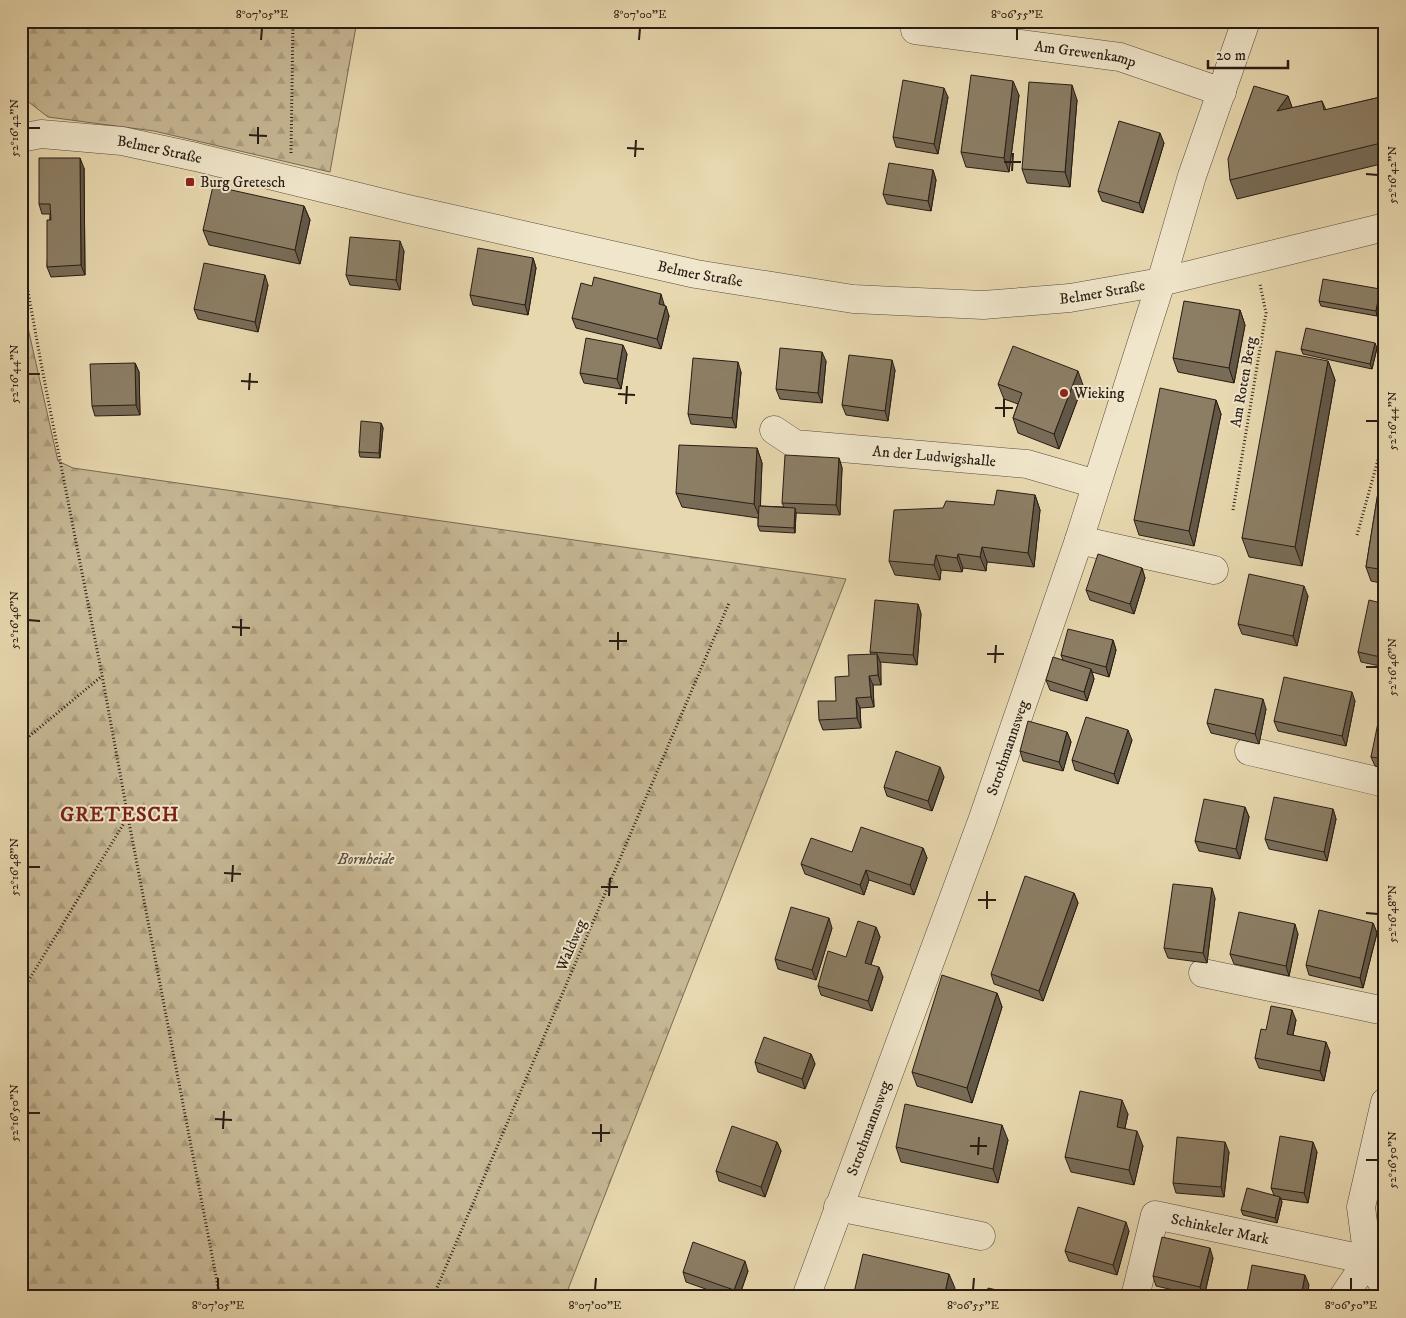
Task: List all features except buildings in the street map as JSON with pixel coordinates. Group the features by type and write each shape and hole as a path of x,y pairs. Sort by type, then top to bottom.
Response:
{"street":[{"path":"1161,282 1192,176 1246,21"},
{"name":"Am Grewenkamp","path":"916,30 1120,57 1222,92"},
{"name":"Belmer Straße","path":"21,138 42,134 122,141 196,157 404,208 696,274 853,298 983,305 1070,298 1161,282 1385,227"},
{"name":"Strothmannsweg","path":"806,1297 963,874 1078,540 1161,282"},
{"name":"An der Ludwigshalle","path":"774,430 796,444 1027,464 1096,484"},
{"path":"1078,540 1214,570"},
{"path":"1249,751 1385,783"},
{"path":"1203,973 1385,1011"},
{"path":"1385,1102 1361,1207 1368,1260 1385,1287"},
{"path":"838,1207 981,1236"},
{"name":"Schinkeler Mark","path":"1135,1297 1154,1214 1368,1260"},
{"path":"1343,1297 1368,1260"}],"path":[{"path":"290,180 293,21"},
{"path":"21,253 40,363 102,675 220,1297"},
{"name":"Am Roten Berg","path":"1233,510 1266,312 1256,259"},
{"path":"1358,535 1385,435"},
{"name":"Waldweg","path":"433,1297 729,603"},
{"path":"21,743 102,675"},
{"path":"21,992 128,817"}],"green space":[{"path":"21,21 357,21 330,172 154,131 48,117 21,96"},
{"name":"Bornheide","path":"21,297 58,461 73,468 846,579 565,1297 21,1297"}],"place":[{"name":"Burg Gretesch","path":"190,182"},
{"name":"Wieking","path":"1064,393"}],"district":[{"name":"GRETESCH","path":"120,814"}]}
